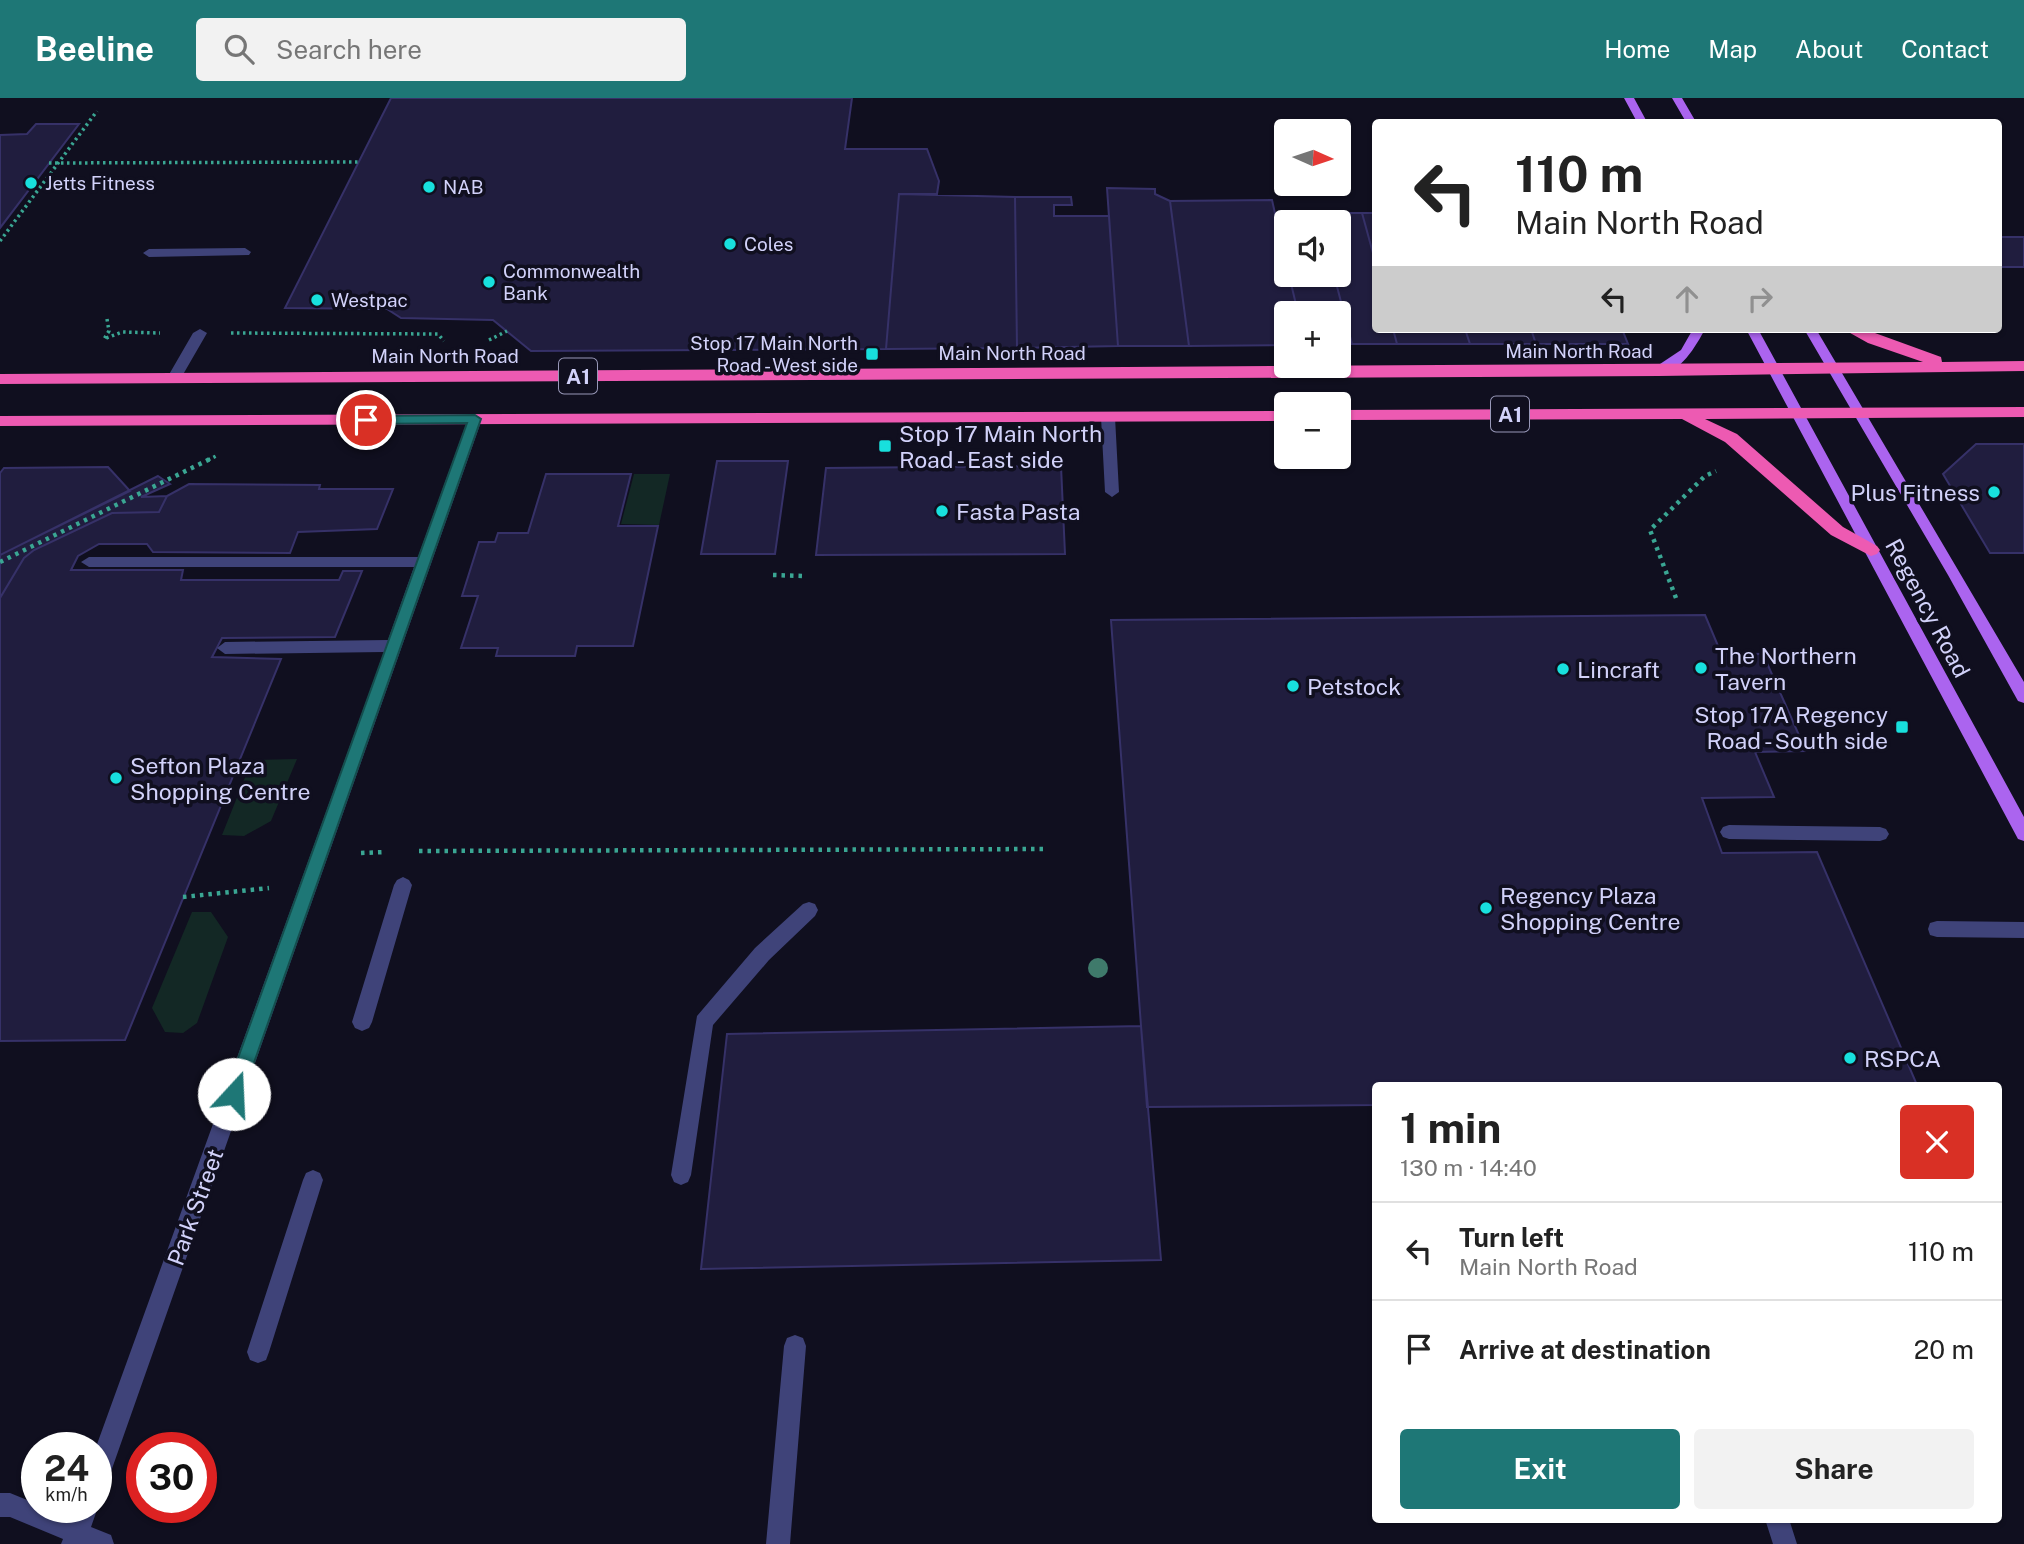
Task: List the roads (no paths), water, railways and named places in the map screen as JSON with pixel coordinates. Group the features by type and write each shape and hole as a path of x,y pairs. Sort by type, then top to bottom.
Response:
{"highway":[{"path":"1860,333 1895,348 1954,367"},
{"name":"Main North Road","path":"0,379 1659,371 2024,366"},
{"name":"A1","path":"1351,415 2024,412"},
{"name":"A1","path":"0,421 1274,415"},
{"path":"1682,415 1731,438 1837,531 1871,550"}],"main road":[{"path":"1629,98 1640,119"},
{"path":"1677,98 1689,119"},
{"path":"1659,371 1686,353 1697,333"},
{"name":"Regency Road","path":"1754,333 2024,834"},
{"name":"Regency Road","path":"1812,333 2024,697"}],"street":[{"path":"149,253 245,252"},
{"path":"174,378 200,333"},
{"path":"1108,417 1112,492"},
{"name":"Park Street","path":"112,1435 475,419"},
{"path":"89,562 424,562"},
{"path":"225,648 394,646"},
{"path":"1729,832 1880,834"},
{"path":"362,1022 403,885"},
{"path":"681,1175 704,1022 762,954 809,910"},
{"path":"1937,929 2024,930"},
{"path":"258,1352 313,1180"},
{"path":"778,1544 795,1346"},
{"path":"0,1505 10,1505 75,1539 102,1544"},
{"path":"1778,1523 1785,1544"}],"place":[{"name":"Jetts Fitness","path":"31,183"},
{"name":"NAB","path":"429,187"},
{"name":"Coles","path":"730,244"},
{"name":"Commonwealth Bank","path":"489,282"},
{"name":"Westpac","path":"317,300"},
{"name":"Stop 17 Main North Road - West side","path":"872,354"},
{"name":"Stop 17 Main North Road - East side","path":"885,446"},
{"name":"Plus Fitness","path":"1994,492"},
{"name":"Fasta Pasta","path":"942,511"},
{"name":"The Northern Tavern","path":"1701,668"},
{"name":"Lincraft","path":"1563,669"},
{"name":"Petstock","path":"1293,686"},
{"name":"Stop 17A Regency Road - South side","path":"1902,727"},
{"name":"Sefton Plaza Shopping Centre","path":"116,778"},
{"name":"Regency Plaza Shopping Centre","path":"1486,908"},
{"name":"RSPCA","path":"1850,1058"}]}
